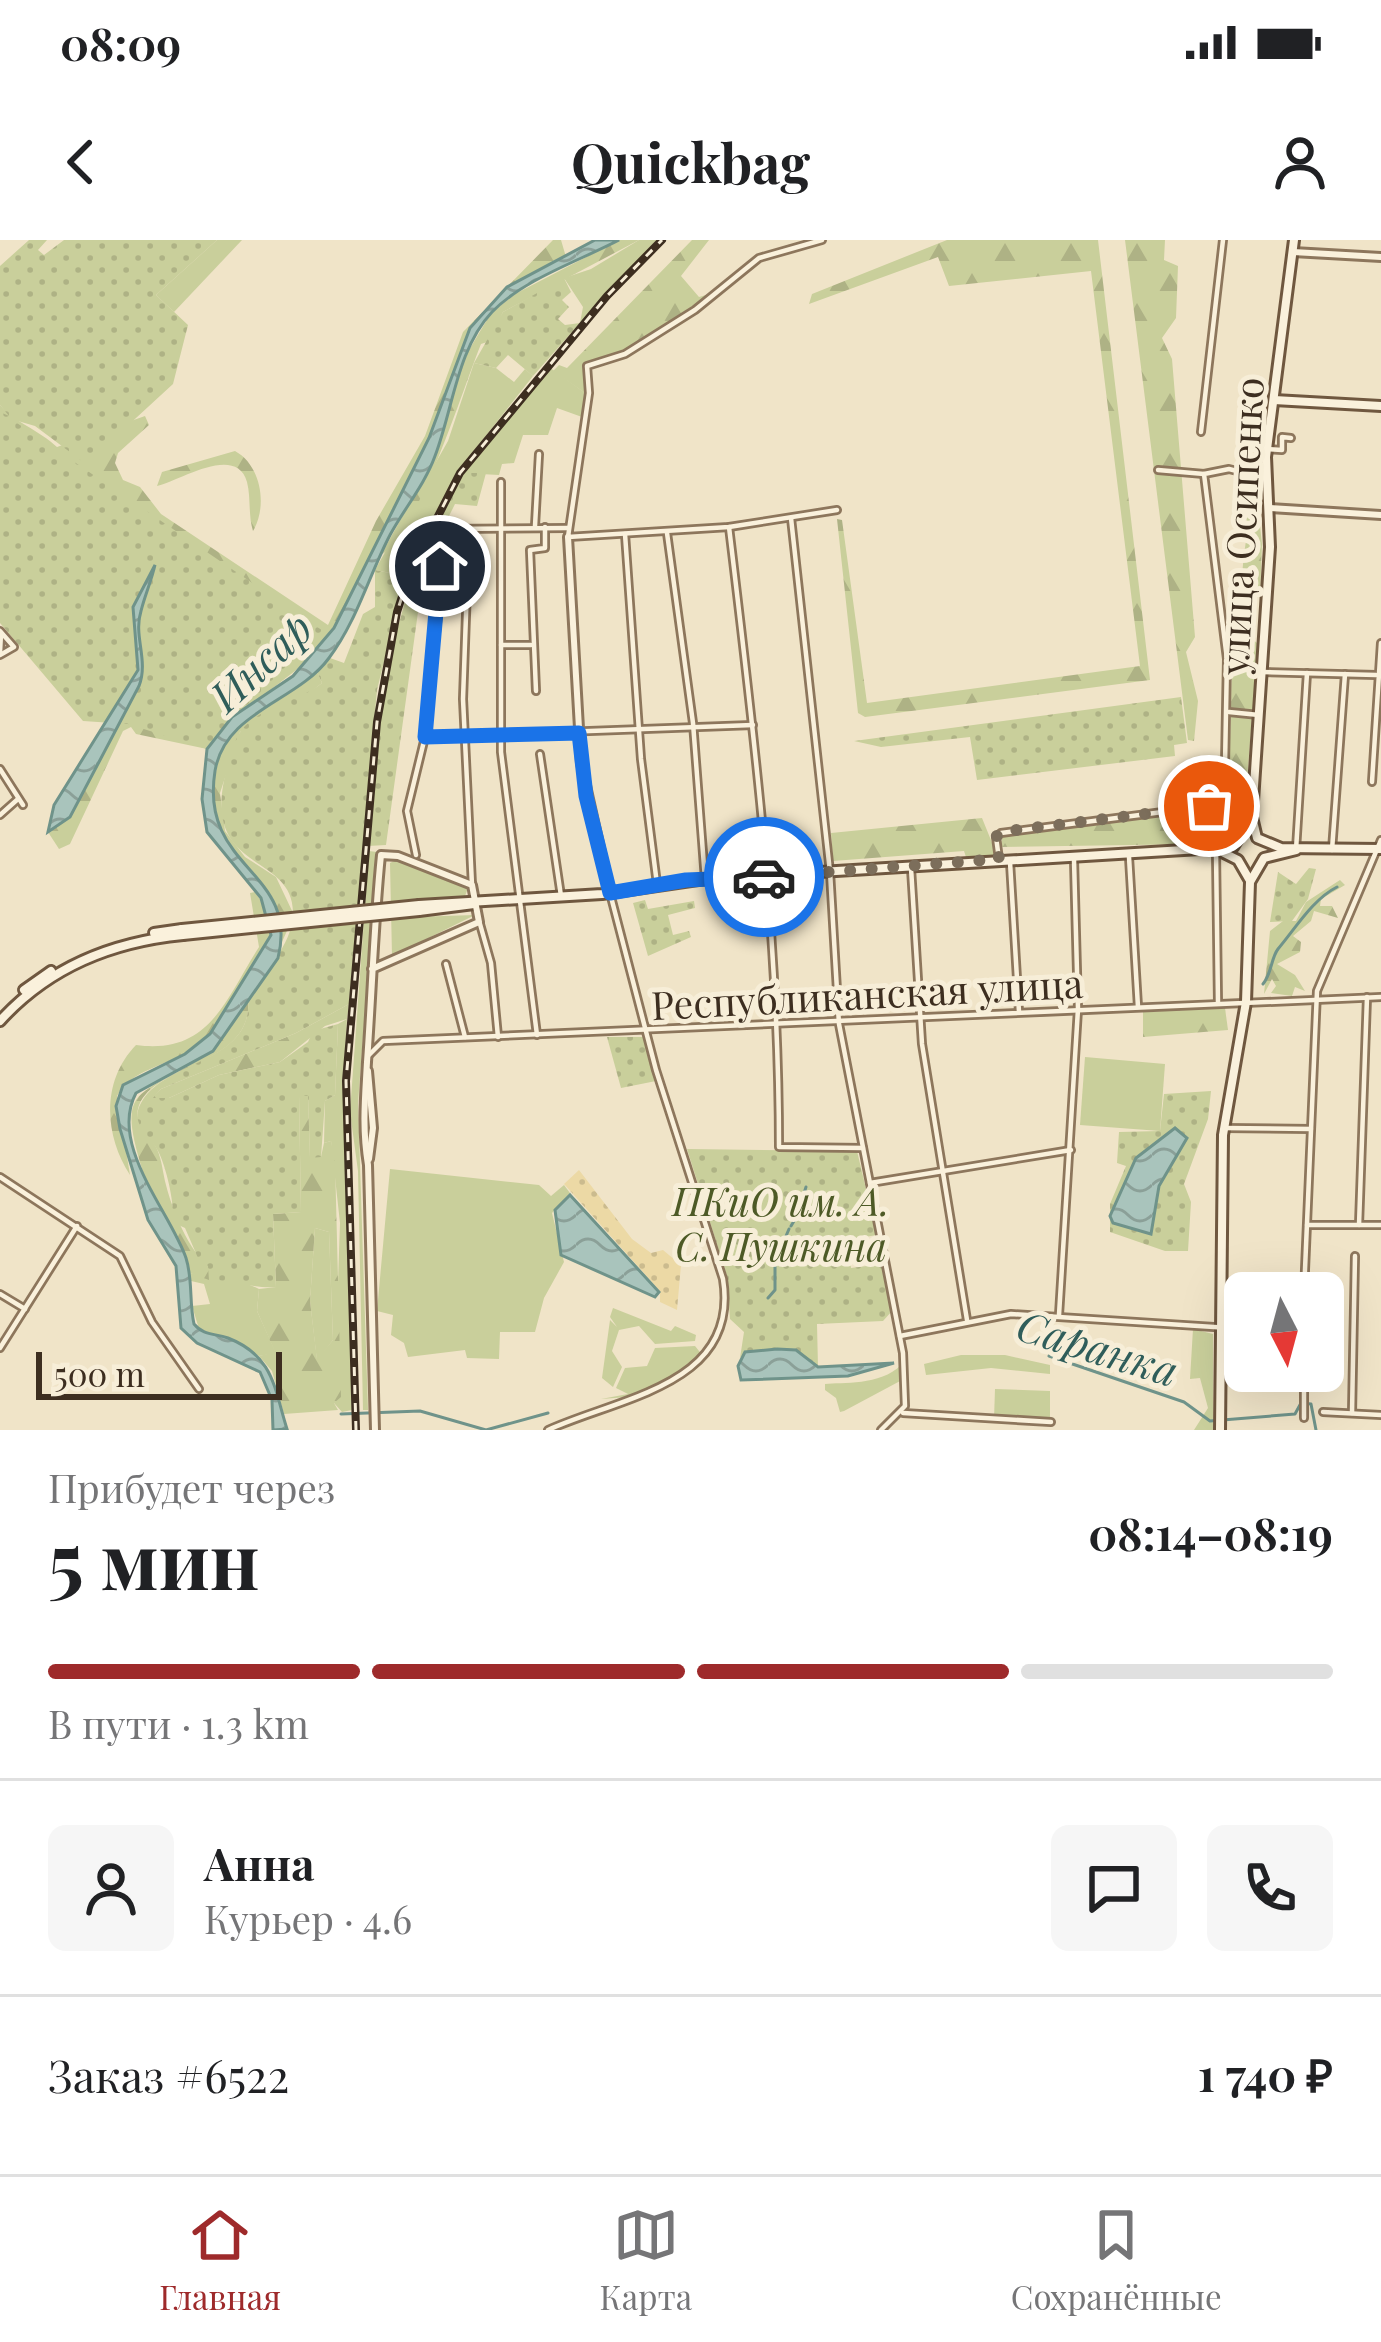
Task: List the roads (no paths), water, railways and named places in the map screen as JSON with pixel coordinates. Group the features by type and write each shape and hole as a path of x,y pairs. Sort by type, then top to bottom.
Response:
{"main road":[{"name":"улица Осипенко","path":"1252,816 1262,672 1267,449 1294,240"},
{"path":"1274,400 1381,406"},
{"path":"1220,1430 1224,1128 1246,1002 1250,882 1261,861 1252,816"},
{"path":"1250,882 1239,861 1238,842 1252,816"},
{"path":"1216,852 1238,842 1260,840 1296,850 1379,846"},
{"path":"0,1018 83,959 132,942 183,932 610,893 705,879 1129,854 1216,852 1239,861 1261,861 1296,850"}],"street":[{"path":"548,1430 603,1406 648,1395 709,1355 722,1322 723,1279 646,1031 586,796 568,533 587,366 625,354 695,310 759,258 822,240"},
{"path":"1201,432 1223,240"},
{"path":"1293,252 1381,257"},
{"path":"1267,449 1282,450 1282,437 1291,438"},
{"path":"535,526 539,454"},
{"path":"1158,470 1204,474 1229,469 1266,478"},
{"path":"1204,474 1225,642 1225,765"},
{"path":"501,482 501,737 537,1035"},
{"path":"1268,508 1381,514"},
{"path":"416,855 407,806 425,737 447,529 545,526 568,533 625,534 729,527 837,510"},
{"path":"791,518 830,872 839,1020 900,1336 906,1404 881,1430"},
{"path":"536,692 530,550 544,548 545,526"},
{"path":"729,527 768,877 779,1023 779,1147 863,1148"},
{"path":"469,529 464,740 472,885 491,963 498,1036"},
{"path":"666,532 705,879"},
{"path":"625,534 656,884"},
{"path":"0,632 14,646 0,653 0,632"},
{"path":"1372,782 1381,643"},
{"path":"501,645 534,645"},
{"path":"1262,672 1380,675"},
{"path":"1296,850 1307,673"},
{"path":"1332,850 1345,674"},
{"path":"1227,712 1259,715"},
{"path":"425,737 464,740 753,725"},
{"path":"540,754 561,896"},
{"path":"0,769 21,802 0,815"},
{"path":"1019,1012 1004,859 996,837 1000,832 1209,806"},
{"path":"1305,1272 1317,999 1379,846"},
{"path":"1216,852 1218,1003"},
{"path":"1129,854 1138,1006"},
{"path":"375,1426 368,1165 362,1124 381,855 398,856 472,885"},
{"path":"1059,1315 1078,1009 1074,856"},
{"path":"911,866 919,1016 967,1320"},
{"path":"371,969 479,922"},
{"path":"373,944 380,959 392,961"},
{"path":"446,964 465,1037"},
{"path":"371,980 382,965"},
{"path":"1359,1225 1367,997"},
{"name":"Республиканская улица","path":"383,1041 1381,997"},
{"path":"368,1027 374,1039 383,1041"},
{"path":"368,1165 373,1128 367,1064 373,1046 383,1041"},
{"path":"362,1124 367,1131 373,1128"},
{"path":"1224,1128 1311,1129"},
{"path":"870,1183 1071,1150"},
{"path":"0,1177 120,1256 152,1322 200,1389"},
{"path":"0,1348 78,1225"},
{"path":"1307,1225 1381,1225"},
{"path":"1352,1413 1355,1256"},
{"path":"0,1294 25,1309"},
{"path":"900,1336 967,1320 1059,1315 1224,1331"},
{"path":"1304,1392 1304,1418"},
{"path":"902,1412 1052,1422"},
{"path":"1323,1412 1381,1414"}],"water":[{"path":"595,240 619,240 520,290 480,327 463,361 431,466 390,535 339,644 315,673 233,734 215,771 214,804 221,830 275,906 281,929 278,958 213,1051 136,1093 129,1113 130,1134 145,1178 186,1258 194,1324 243,1345 263,1364 287,1429 273,1430 272,1400 260,1372 197,1343 181,1328 176,1266 148,1220 116,1106 123,1085 185,1054 210,1034 271,935 261,898 207,832 202,799 207,749 232,717 293,676 334,628 429,438 470,328 507,287"},
{"path":"155,565 139,620 139,686 70,817 48,832 54,805 138,670 133,607"},
{"path":"1175,1128 1187,1138 1159,1186 1151,1234 1113,1223 1110,1216 1136,1158"},
{"path":"570,1195 659,1292 655,1297 561,1255 555,1210"},
{"path":"796,1350 818,1367 894,1363 848,1376 741,1380 738,1366 745,1352"}],"waterway":[{"path":"1263,984 1278,949 1312,907 1337,887"},
{"path":"798,1212 806,1187"},
{"path":"791,1226 794,1221"},
{"path":"775,1262 789,1229"},
{"path":"768,1298 775,1290 775,1266"},
{"path":"1025,1341 1041,1342"},
{"name":"Саранка","path":"1049,1356 1184,1402 1210,1421 1295,1414 1301,1403 1311,1404 1316,1430"},
{"name":"Саранка","path":"341,1414 420,1411 486,1430 548,1413"}],"railway":[{"path":"356,1430 346,1081 377,722 397,612 411,569 460,473 607,296 662,240"}],"water label":[{"name":"Инсар","path":"260,661"}],"park label":[{"name":"ПКиО им. А. С. Пушкина","path":"781,1222"}]}
